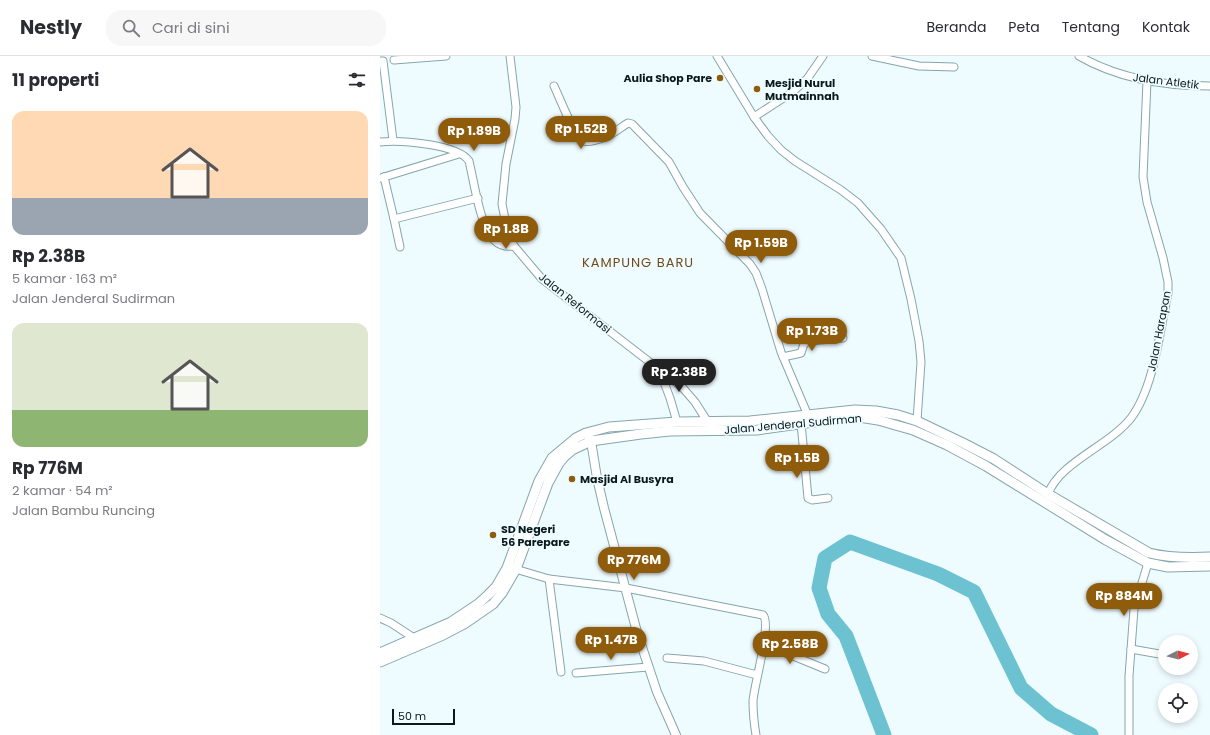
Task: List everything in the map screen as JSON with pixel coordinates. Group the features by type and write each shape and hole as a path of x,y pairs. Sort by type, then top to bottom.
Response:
{"main road":[{"name":"Jalan Jenderal Sudirman","path":"807,420 855,410 876,411 898,415 917,421 963,443 1005,466 1048,494 1149,553 1177,558 1210,556"},
{"name":"Jalan Jenderal Sudirman","path":"380,662 443,635 483,612 493,604 502,593 548,484 559,463 572,450 591,442 612,438 750,421 859,417 898,425 932,437 1000,475 1106,540 1148,563 1168,567 1210,566"},
{"name":"Jalan Jenderal Sudirman","path":"380,653 451,622 478,604 496,587 512,568 544,470 557,453 576,438 586,433 609,427 677,422 710,426"},
{"path":"1000,475 1005,466"}],"street":[{"path":"393,140 382,61 394,58 446,56"},
{"name":"Jalan Reformasi","path":"510,56 516,107 506,164 502,204 507,229 514,246 542,279 659,371 682,387 695,402 710,426"},
{"path":"717,56 768,136 782,150 800,164 858,203 881,229 901,258 919,340 921,368 917,421"},
{"path":"754,116 791,93 807,80 823,56"},
{"path":"872,56 919,66 954,67"},
{"name":"Jalan Atletik","path":"1078,56 1111,72 1148,81 1194,86 1210,86"},
{"name":"Jalan Harapan","path":"1048,494 1051,486 1070,466 1116,433 1130,419 1139,405 1150,377 1168,293 1168,282 1163,258 1147,202 1143,177 1148,81"},
{"path":"554,86 574,131 582,140 586,141 600,139 630,123 669,162 700,213 744,257 756,274 783,357 807,420 808,498 812,500 828,498"},
{"path":"380,142 393,140 428,144 459,154 466,158 469,161 482,217 493,240 500,245 514,246"},
{"path":"400,247 394,219 382,178 459,154"},
{"path":"394,219 478,198"},
{"path":"783,357 801,353 804,344 809,341 843,338"},
{"path":"659,371 670,398 677,422"},
{"path":"586,433 591,442 597,478 637,632 657,692 676,735"},
{"path":"1129,734 1129,676 1134,609 1148,563"},
{"path":"512,568 549,578 626,588 763,615 765,617 766,624 764,644 753,699 753,717 756,735"},
{"path":"549,578 562,672"},
{"path":"380,618 391,623 414,638"},
{"path":"764,644 825,670"},
{"path":"1131,649 1158,654"},
{"path":"667,658 704,661 757,675"},
{"path":"576,673 648,667"}],"waterway":[{"path":"884,735 846,636 828,614 819,588 825,558 850,542 938,574 974,592 1021,688 1051,714 1091,735"}],"place":[{"name":"Aulia Shop Pare","path":"720,78"},
{"name":"Mesjid Nurul Mutmainnah","path":"757,89"},
{"name":"Masjid Al Busyra","path":"572,479"},
{"name":"SD Negeri 56 Parepare","path":"493,535"}],"district":[{"name":"KAMPUNG BARU","path":"638,262"}]}
